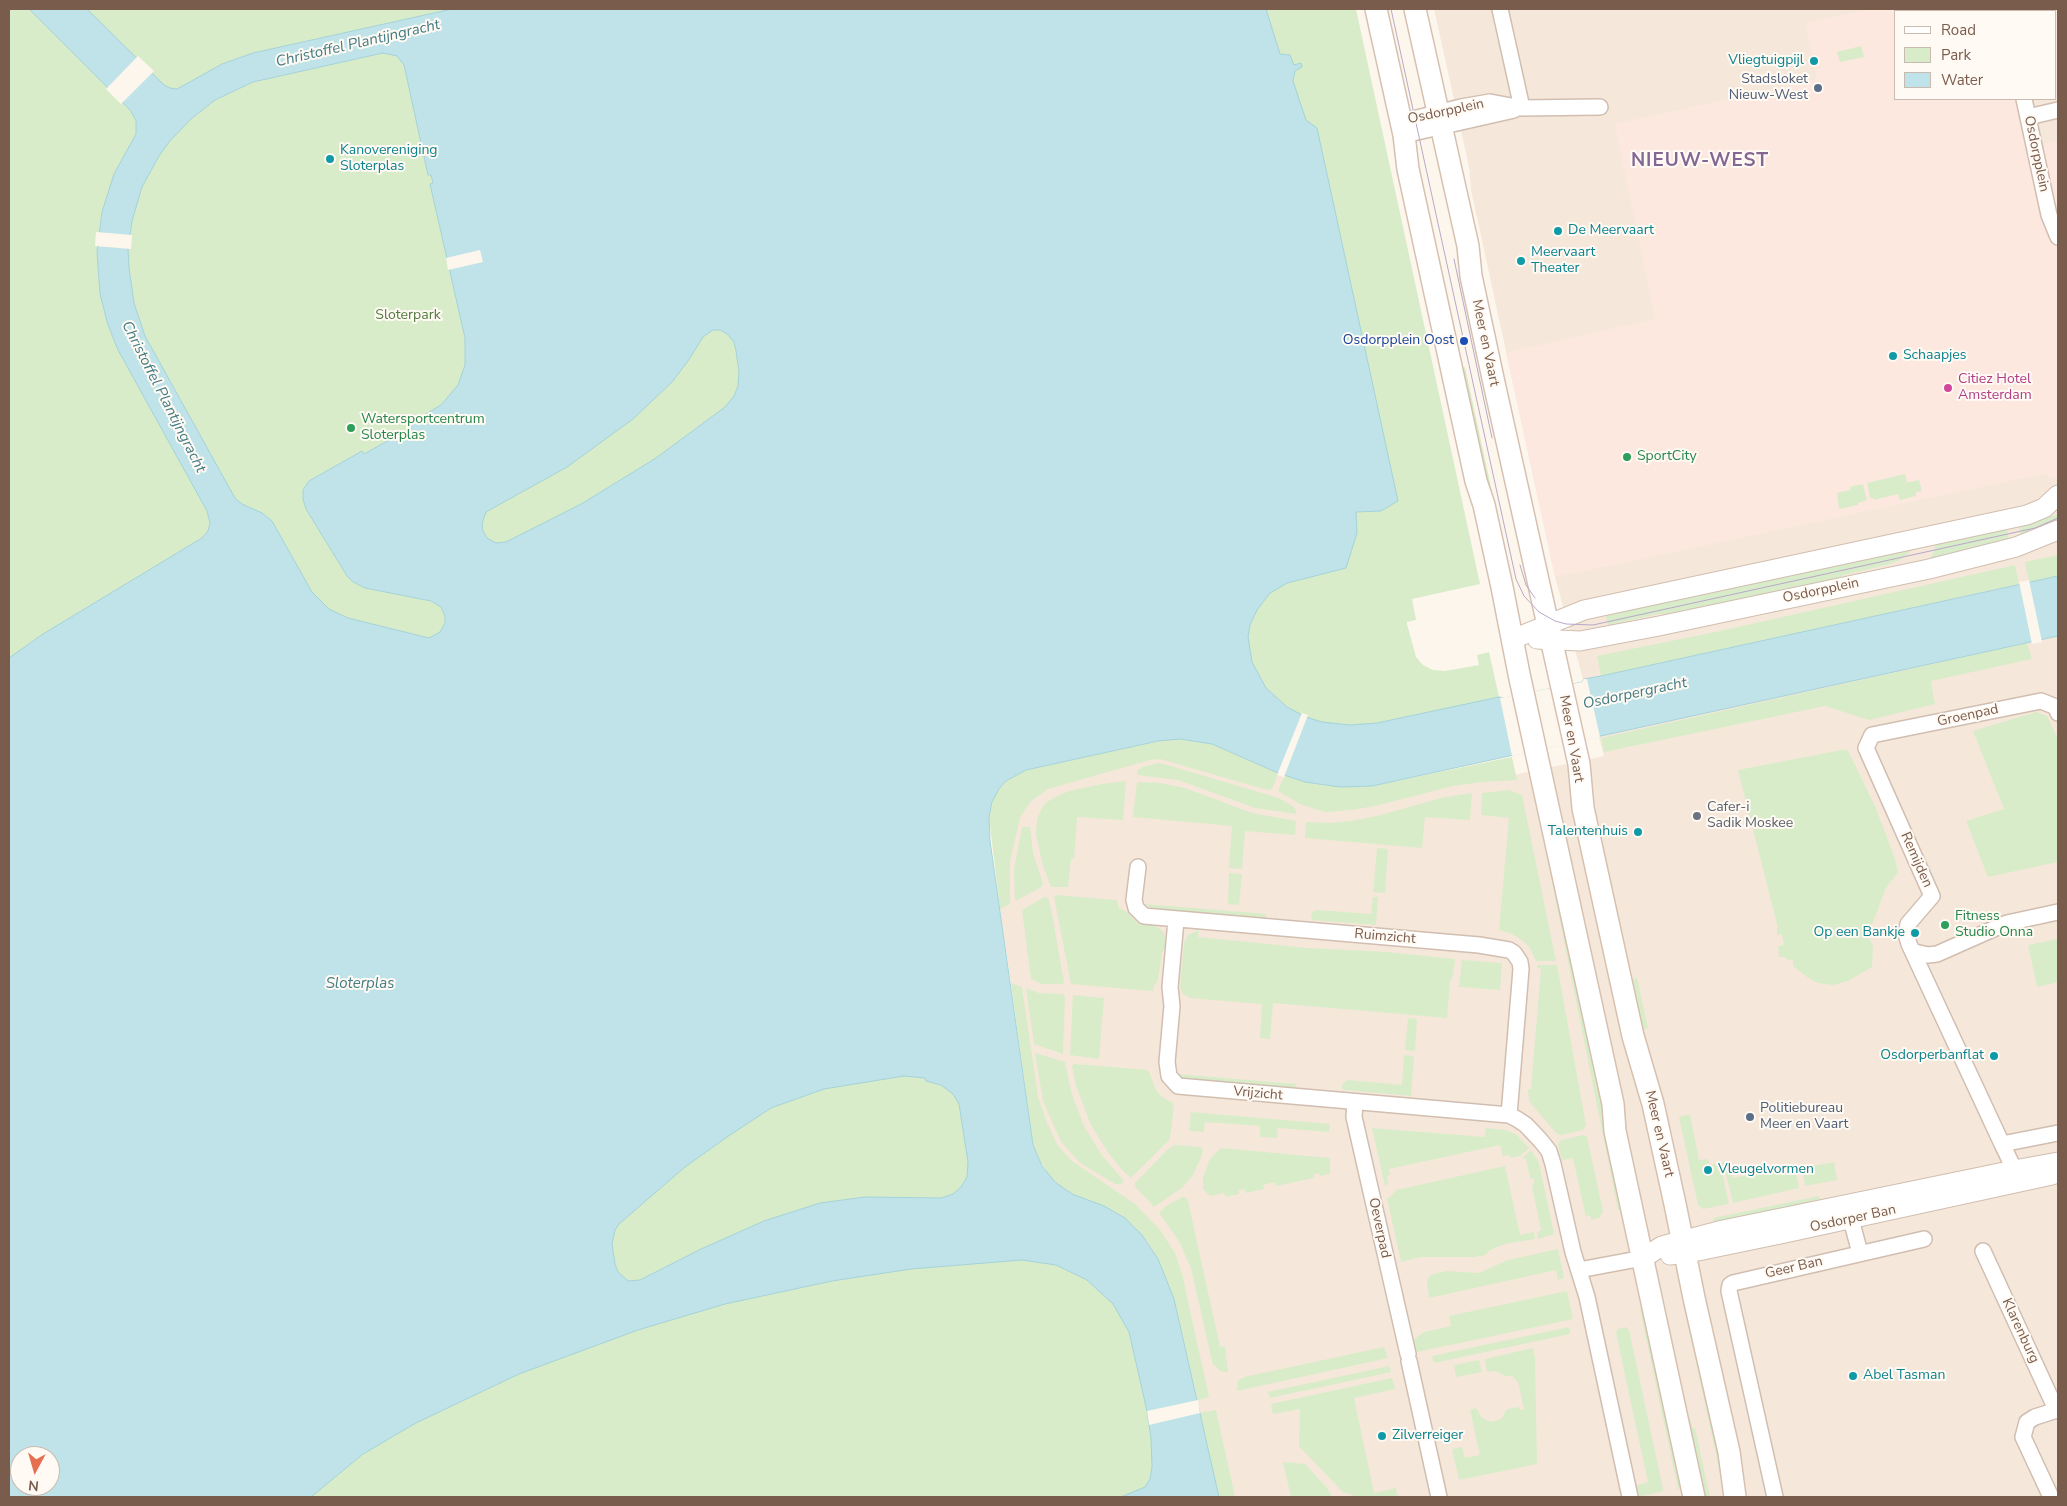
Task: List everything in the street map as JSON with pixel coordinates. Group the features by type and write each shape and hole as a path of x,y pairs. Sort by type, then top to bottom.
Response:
{"main road":[{"path":"1376,9 1402,128 1408,169 1474,472 1484,505 1535,750 1613,1104 1616,1131 1694,1497"},
{"name":"Meer en Vaart","path":"1415,9 1468,246 1473,284 1574,741 1580,773 1583,808 1633,1036 1653,1104 1729,1452 1735,1497"}],"street":[{"path":"1500,9 1522,108"},
{"name":"Osdorpplein","path":"2024,100 2049,214 2058,237"},
{"name":"Osdorpplein","path":"1402,128 1439,119 1522,108 1600,108"},
{"path":"2028,117 2058,110"},
{"name":"Osdorpplein","path":"1541,597 1562,608 1584,610 2027,516 2051,508 2058,495"},
{"name":"Osdorpplein","path":"1557,666 1562,652 1580,640 1659,626 1929,568 2016,547 2058,530"},
{"name":"Osdorpplein","path":"1513,639 1549,632 1584,610"},
{"name":"Osdorpplein","path":"1549,632 1580,640"},
{"name":"Groenpad","path":"1872,735 2041,701 2056,707 2058,713"},
{"name":"Remijden","path":"1872,735 1866,748 1932,896 1908,924 1906,934 1915,952"},
{"name":"Ruimzicht","path":"1138,866 1134,900 1139,913 1144,916 1479,945 1509,950 1514,953 1520,962 1521,969 1508,1115"},
{"path":"1915,952 1928,955 1937,954 2007,923 2058,912"},
{"name":"Vrijzicht","path":"1176,920 1170,987 1172,1006 1167,1062 1169,1076 1178,1086 1508,1115"},
{"path":"1915,952 2018,1176"},
{"name":"Oeverpad","path":"1355,1102 1354,1117 1439,1497"},
{"path":"1508,1115 1526,1125 1549,1151 1589,1304 1630,1497"},
{"path":"2002,1144 2058,1133"},
{"name":"Osdorper Ban","path":"1643,1258 1662,1246 1684,1246 1850,1212 2018,1176 2058,1162"},
{"name":"Osdorper Ban","path":"2018,1176 2058,1174"},
{"path":"1850,1212 1860,1253"},
{"name":"Geer Ban","path":"1775,1497 1729,1291 1730,1285 1924,1239"},
{"name":"Klarenburg","path":"1983,1251 2057,1410 2035,1417 2027,1422 2023,1438 2051,1497"},
{"path":"1579,1270 1643,1258"}],"shaded area":[{"path":"1434,9 2058,9 2058,1497 1178,1497 1050,1156 1011,983 1000,909 1006,851 1019,791 1174,748 1278,773 1299,785 1360,793 1509,776 1604,756 1555,577 1471,190 1469,167"},
{"path":"1870,9 1998,9 1894,10 1894,100 2017,100 2028,147 2058,141 2058,480 2042,474 1555,577 1506,353 1655,319 1615,124 1817,80 1805,23"}],"green space":[{"name":"Sloterpark","path":"9,9 1356,9 1480,584 1412,599 1416,620 1407,622 1407,624 1416,657 1423,665 1433,670 1445,671 1479,665 1477,655 1489,652 1499,697 1342,735 383,694 9,729"},
{"path":"1861,46 1864,57 1840,62 1837,52"},
{"path":"1465,367 1512,584 1455,369"},
{"path":"1905,474 1907,482 1900,484 1919,480 1922,491 1916,492 1916,496 1900,500 1898,494 1874,500 1870,498 1867,483"},
{"path":"1863,484 1867,500 1858,503 1858,505 1839,509 1837,493"},
{"path":"2058,515 2058,525 2021,536 2018,522"},
{"path":"2006,525 2009,539 1928,562 1934,552 1936,539"},
{"path":"1913,549 1903,558 1893,563 1841,576 1842,582 1676,614 1658,614 1608,625 1605,612"},
{"path":"2058,555 2058,576 2029,582 2025,562"},
{"path":"2015,565 2019,584 1601,676 1597,656 1720,631"},
{"path":"2027,643 2032,659 1931,681 1935,704 1869,720 1825,706 1604,752 1601,738"},
{"path":"2036,712 2047,716 2058,739 2058,862 1988,877 1966,821 2004,809 1973,731"},
{"path":"1180,739 1212,744 1278,773 1273,787 1270,790 1264,789 1160,759 1150,760 1048,789 1030,802 1020,818 1010,861 1010,904 1000,909 989,817 994,796 1006,781 1026,770 1158,741"},
{"path":"1847,749 1875,806 1898,872 1886,888 1868,935 1873,947 1872,967 1848,981 1833,985 1818,983 1793,966 1793,960 1779,957 1778,946 1784,945 1782,934 1777,935 1777,924 1738,770"},
{"path":"1532,753 1623,1209 1618,1210 1539,817"},
{"path":"1512,757 1517,780 1453,786 1352,810 1326,812 1300,804 1278,791 1285,775 1328,786 1372,786"},
{"path":"1157,763 1279,798 1294,807 1297,814 1255,808 1178,780 1137,775 1137,771 1143,767"},
{"path":"1126,781 1123,820 1077,817 1074,858 1071,859 1068,887 1051,887 1043,866 1036,835 1037,819 1044,804 1069,791"},
{"path":"1137,782 1160,783 1185,788 1252,813 1296,821 1295,835 1245,831 1242,869 1229,868 1232,826 1133,817"},
{"path":"1509,790 1522,795 1556,961 1536,961 1530,948 1522,940 1512,934 1499,930 1509,818 1481,815 1482,793"},
{"path":"1472,793 1470,820 1425,817 1422,848 1305,838 1306,822 1331,823 1350,821 1377,816 1441,798"},
{"path":"1022,827 1030,827 1033,853 1043,884 1040,888 1015,901 1014,869"},
{"path":"1377,848 1388,849 1385,893 1373,892"},
{"path":"1229,873 1242,874 1239,905 1228,904"},
{"path":"1056,895 1117,900 1119,908 1127,912 1137,923 1155,926 1163,931 1167,943 1162,953 1158,980 1153,991 1071,984 1054,897"},
{"path":"1044,897 1048,898 1051,908 1063,984 1042,984 1031,979 1022,910"},
{"path":"1373,897 1378,897 1376,925 1313,920 1311,917 1312,912 1317,910 1371,914"},
{"path":"1145,904 1266,914 1266,919 1153,909"},
{"path":"1199,930 1198,937 1308,948 1387,952 1455,959 1453,977 1450,981 1447,1018 1273,1003 1270,1039 1260,1038 1262,1004 1190,998 1182,993 1180,987 1184,943 1188,935"},
{"path":"2058,939 2058,982 2037,987 2028,945"},
{"path":"1462,960 1502,963 1500,990 1459,987"},
{"path":"1537,965 1557,965 1586,1125 1583,1130 1562,1135 1557,1134 1529,1101 1528,1089 1531,1089 1541,969 1537,968"},
{"path":"1637,978 1648,1028 1644,1029 1636,1025 1627,986 1633,979"},
{"path":"1011,983 1022,987 1038,1097 1058,1146 1072,1161 1135,1204 1160,1230 1175,1253 1183,1278 1209,1397 1198,1400 1174,1299 1158,1259 1147,1241 1133,1225 1116,1212 1072,1194 1059,1186 1048,1174 1039,1159 1033,1145"},
{"path":"1026,988 1039,993 1062,994 1065,996 1063,1054 1034,1044"},
{"path":"1073,995 1104,998 1099,1059 1070,1055"},
{"path":"968,1006 1028,1236 1151,1320 1188,1497 249,1497 557,1178"},
{"path":"1408,1018 1417,1019 1415,1051 1405,1050"},
{"path":"1035,1053 1065,1062 1072,1095 1084,1126 1101,1154 1124,1181 1121,1184 1115,1184 1080,1163 1061,1142 1043,1101"},
{"path":"1404,1055 1414,1056 1411,1096 1344,1090 1342,1088 1343,1083 1348,1080 1402,1085"},
{"path":"1074,1064 1148,1070 1156,1090 1161,1096 1174,1104 1169,1140 1131,1178 1109,1154 1091,1125 1076,1086 1072,1066"},
{"path":"1177,1074 1296,1084 1295,1089 1186,1080"},
{"path":"1191,1112 1330,1124 1329,1132 1278,1128 1277,1138 1260,1137 1260,1126 1205,1122 1204,1132 1189,1131"},
{"path":"1690,1114 1699,1160 1708,1159 1709,1165 1715,1164 1722,1172 1729,1204 1703,1209 1698,1205 1679,1117"},
{"path":"1372,1128 1485,1137 1486,1128 1505,1130 1516,1134 1529,1148 1520,1156 1511,1158 1510,1155 1503,1156 1500,1145 1389,1169 1388,1184 1385,1186"},
{"path":"1583,1135 1587,1137 1603,1211 1599,1218 1591,1220 1591,1217 1587,1215 1586,1218 1573,1158 1562,1160 1558,1144 1561,1140"},
{"path":"1175,1145 1201,1147 1203,1151 1193,1175 1183,1187 1154,1207 1135,1186 1135,1183 1167,1150"},
{"path":"1221,1148 1330,1158 1330,1174 1320,1176 1319,1173 1314,1174 1314,1178 1276,1186 1275,1182 1263,1185 1264,1189 1246,1193 1245,1189 1239,1190 1239,1194 1226,1197 1224,1193 1210,1196 1203,1189 1203,1177 1210,1159"},
{"path":"1531,1150 1539,1163 1554,1234 1538,1239 1537,1232 1541,1230 1532,1186 1535,1180 1530,1178 1526,1158 1521,1159"},
{"path":"1728,1161 1733,1178 1795,1166 1799,1188 1733,1203 1725,1170 1720,1163"},
{"path":"1834,1162 1837,1180 1805,1186 1802,1168"},
{"path":"1505,1166 1520,1235 1534,1232 1535,1239 1505,1244 1490,1250 1485,1255 1474,1257 1420,1257 1401,1262 1387,1198 1396,1190"},
{"path":"1819,1196 1821,1204 1714,1224 1713,1218"},
{"path":"1182,1197 1188,1201 1220,1347 1225,1346 1228,1372 1220,1371 1213,1365 1191,1268 1179,1241 1159,1213 1166,1206"},
{"path":"1558,1249 1564,1278 1558,1280 1556,1270 1429,1298 1427,1282 1428,1278 1433,1274 1447,1271 1479,1273 1508,1260"},
{"path":"1567,1291 1573,1319 1417,1352 1414,1340 1424,1332 1451,1326 1449,1316"},
{"path":"1688,1306 1714,1425 1725,1497 1684,1307"},
{"path":"1650,1308 1689,1487 1678,1489 1640,1310"},
{"path":"1569,1327 1570,1334 1434,1363 1432,1356"},
{"path":"1625,1327 1629,1330 1663,1489 1661,1492 1638,1497 1635,1486 1648,1482 1616,1333 1618,1329"},
{"path":"1384,1347 1388,1358 1237,1391 1238,1381 1244,1377"},
{"path":"1533,1348 1535,1358 1537,1464 1459,1480 1452,1449 1462,1447 1465,1458 1480,1455 1470,1410 1476,1408 1481,1417 1493,1422 1502,1418 1507,1409 1519,1407 1520,1410 1524,1409 1518,1382 1512,1376 1506,1376 1495,1371 1487,1372 1485,1359"},
{"path":"1479,1360 1482,1372 1456,1377 1454,1365"},
{"path":"1389,1366 1391,1372 1270,1398 1268,1392"},
{"path":"1392,1378 1395,1389 1354,1398 1374,1493 1396,1488 1398,1497 1358,1497 1343,1492 1299,1446 1300,1409 1273,1414 1271,1404"},
{"path":"1682,1395 1693,1428 1695,1428 1710,1497 1698,1497"},
{"path":"1216,1410 1235,1497 1219,1497 1200,1413"},
{"path":"1283,1462 1305,1464 1327,1488 1332,1497 1291,1497"}],"water":[{"name":"Sloterplas","path":"29,9 87,9 164,85 177,89 222,64 253,53 452,9 1266,9 1280,54 1290,55 1294,65 1301,63 1302,67 1295,71 1293,81 1306,120 1317,128 1398,501 1381,511 1356,512 1357,533 1346,568 1287,583 1270,593 1257,610 1250,625 1248,637 1252,662 1266,688 1287,707 1306,717 1322,722 1349,725 1377,723 1499,697 1504,698 1582,682 1584,679 2058,576 2058,636 1372,786 1340,787 1305,782 1278,773 1212,744 1180,739 1158,741 1026,770 1006,781 992,802 989,817 990,841 1033,1145 1042,1166 1055,1182 1072,1194 1104,1206 1125,1218 1142,1235 1158,1259 1174,1299 1219,1497 1121,1497 1145,1487 1150,1479 1152,1467 1151,1438 1147,1411 1129,1332 1113,1304 1087,1280 1056,1265 1022,1260 911,1269 832,1281 725,1304 638,1330 519,1374 416,1423 363,1454 311,1497 9,1497 9,658 43,634 202,538 208,531 210,523 207,511 118,350 108,325 100,294 97,252 102,212 114,174 136,134 136,120 130,110","holes":["383,53 397,56 404,65 428,175 431,175 433,183 430,184 465,338 465,365 458,385 441,405 409,424 411,428 364,454 362,451 309,481 303,490 303,499 306,509 347,576 353,582 365,588 431,601 441,607 445,616 445,623 440,632 429,638 348,618 329,609 312,592 272,521 262,513 242,504 235,498 145,336 134,303 129,268 128,249 132,221 142,187 169,142 191,119 215,100 253,82","713,330 720,330 727,334 734,342 736,351 739,372 738,386 734,396 725,407 656,458 583,503 506,542 496,543 487,538 482,524 486,512 567,467 633,419 672,382 703,337","904,1076 925,1078 926,1081 941,1085 953,1094 959,1104 968,1162 967,1177 961,1187 953,1194 941,1198 865,1197 820,1203 764,1221 701,1249 640,1280 628,1281 618,1272 612,1244 615,1230 619,1224 685,1167 727,1137 771,1108 824,1089"]}],"pier":[{"path":"138,56 154,71 121,104 106,89"},
{"path":"96,232 132,235 131,249 95,246"},
{"path":"480,250 483,262 448,270 446,258"},
{"path":"2029,580 2042,642 2032,644 2019,582"},
{"path":"1584,679 1587,679 1600,737 1512,756 1500,698 1582,682"},
{"path":"1302,713 1308,715 1284,777 1277,775"},
{"path":"1198,1400 1200,1413 1149,1425 1147,1411"}],"tram line":[{"path":"1391,9 1516,579 1524,596 1539,612 1555,621 1566,624 1593,625 2035,528 2058,518"},
{"path":"1454,259 1492,438"},
{"path":"1520,565 1526,585 1535,598"}],"place":[{"name":"Vliegtuigpijl","path":"1814,61"},
{"name":"Stadsloket Nieuw-West","path":"1818,88"},
{"name":"Kanovereniging Sloterplas","path":"330,159"},
{"name":"De Meervaart","path":"1558,231"},
{"name":"Meervaart Theater","path":"1521,261"},
{"name":"Osdorpplein Oost","path":"1464,341"},
{"name":"Schaapjes","path":"1893,356"},
{"name":"Citiez Hotel Amsterdam","path":"1948,388"},
{"name":"Watersportcentrum Sloterplas","path":"351,428"},
{"name":"SportCity","path":"1627,457"},
{"name":"Cafer-i Sadik Moskee","path":"1697,816"},
{"name":"Talentenhuis","path":"1638,832"},
{"name":"Fitness Studio Onna","path":"1945,925"},
{"name":"Op een Bankje","path":"1915,933"},
{"name":"Osdorperbanflat","path":"1994,1056"},
{"name":"Politiebureau Meer en Vaart","path":"1750,1117"},
{"name":"Vleugelvormen","path":"1708,1170"},
{"name":"Abel Tasman","path":"1853,1376"},
{"name":"Zilverreiger","path":"1382,1436"}],"district":[{"name":"NIEUW-WEST","path":"1700,161"}],"water label":[{"name":"Christoffel Plantijngracht","path":"358,44"},
{"name":"Christoffel Plantijngracht","path":"163,397"},
{"name":"Osdorpergracht","path":"1635,694"}]}
